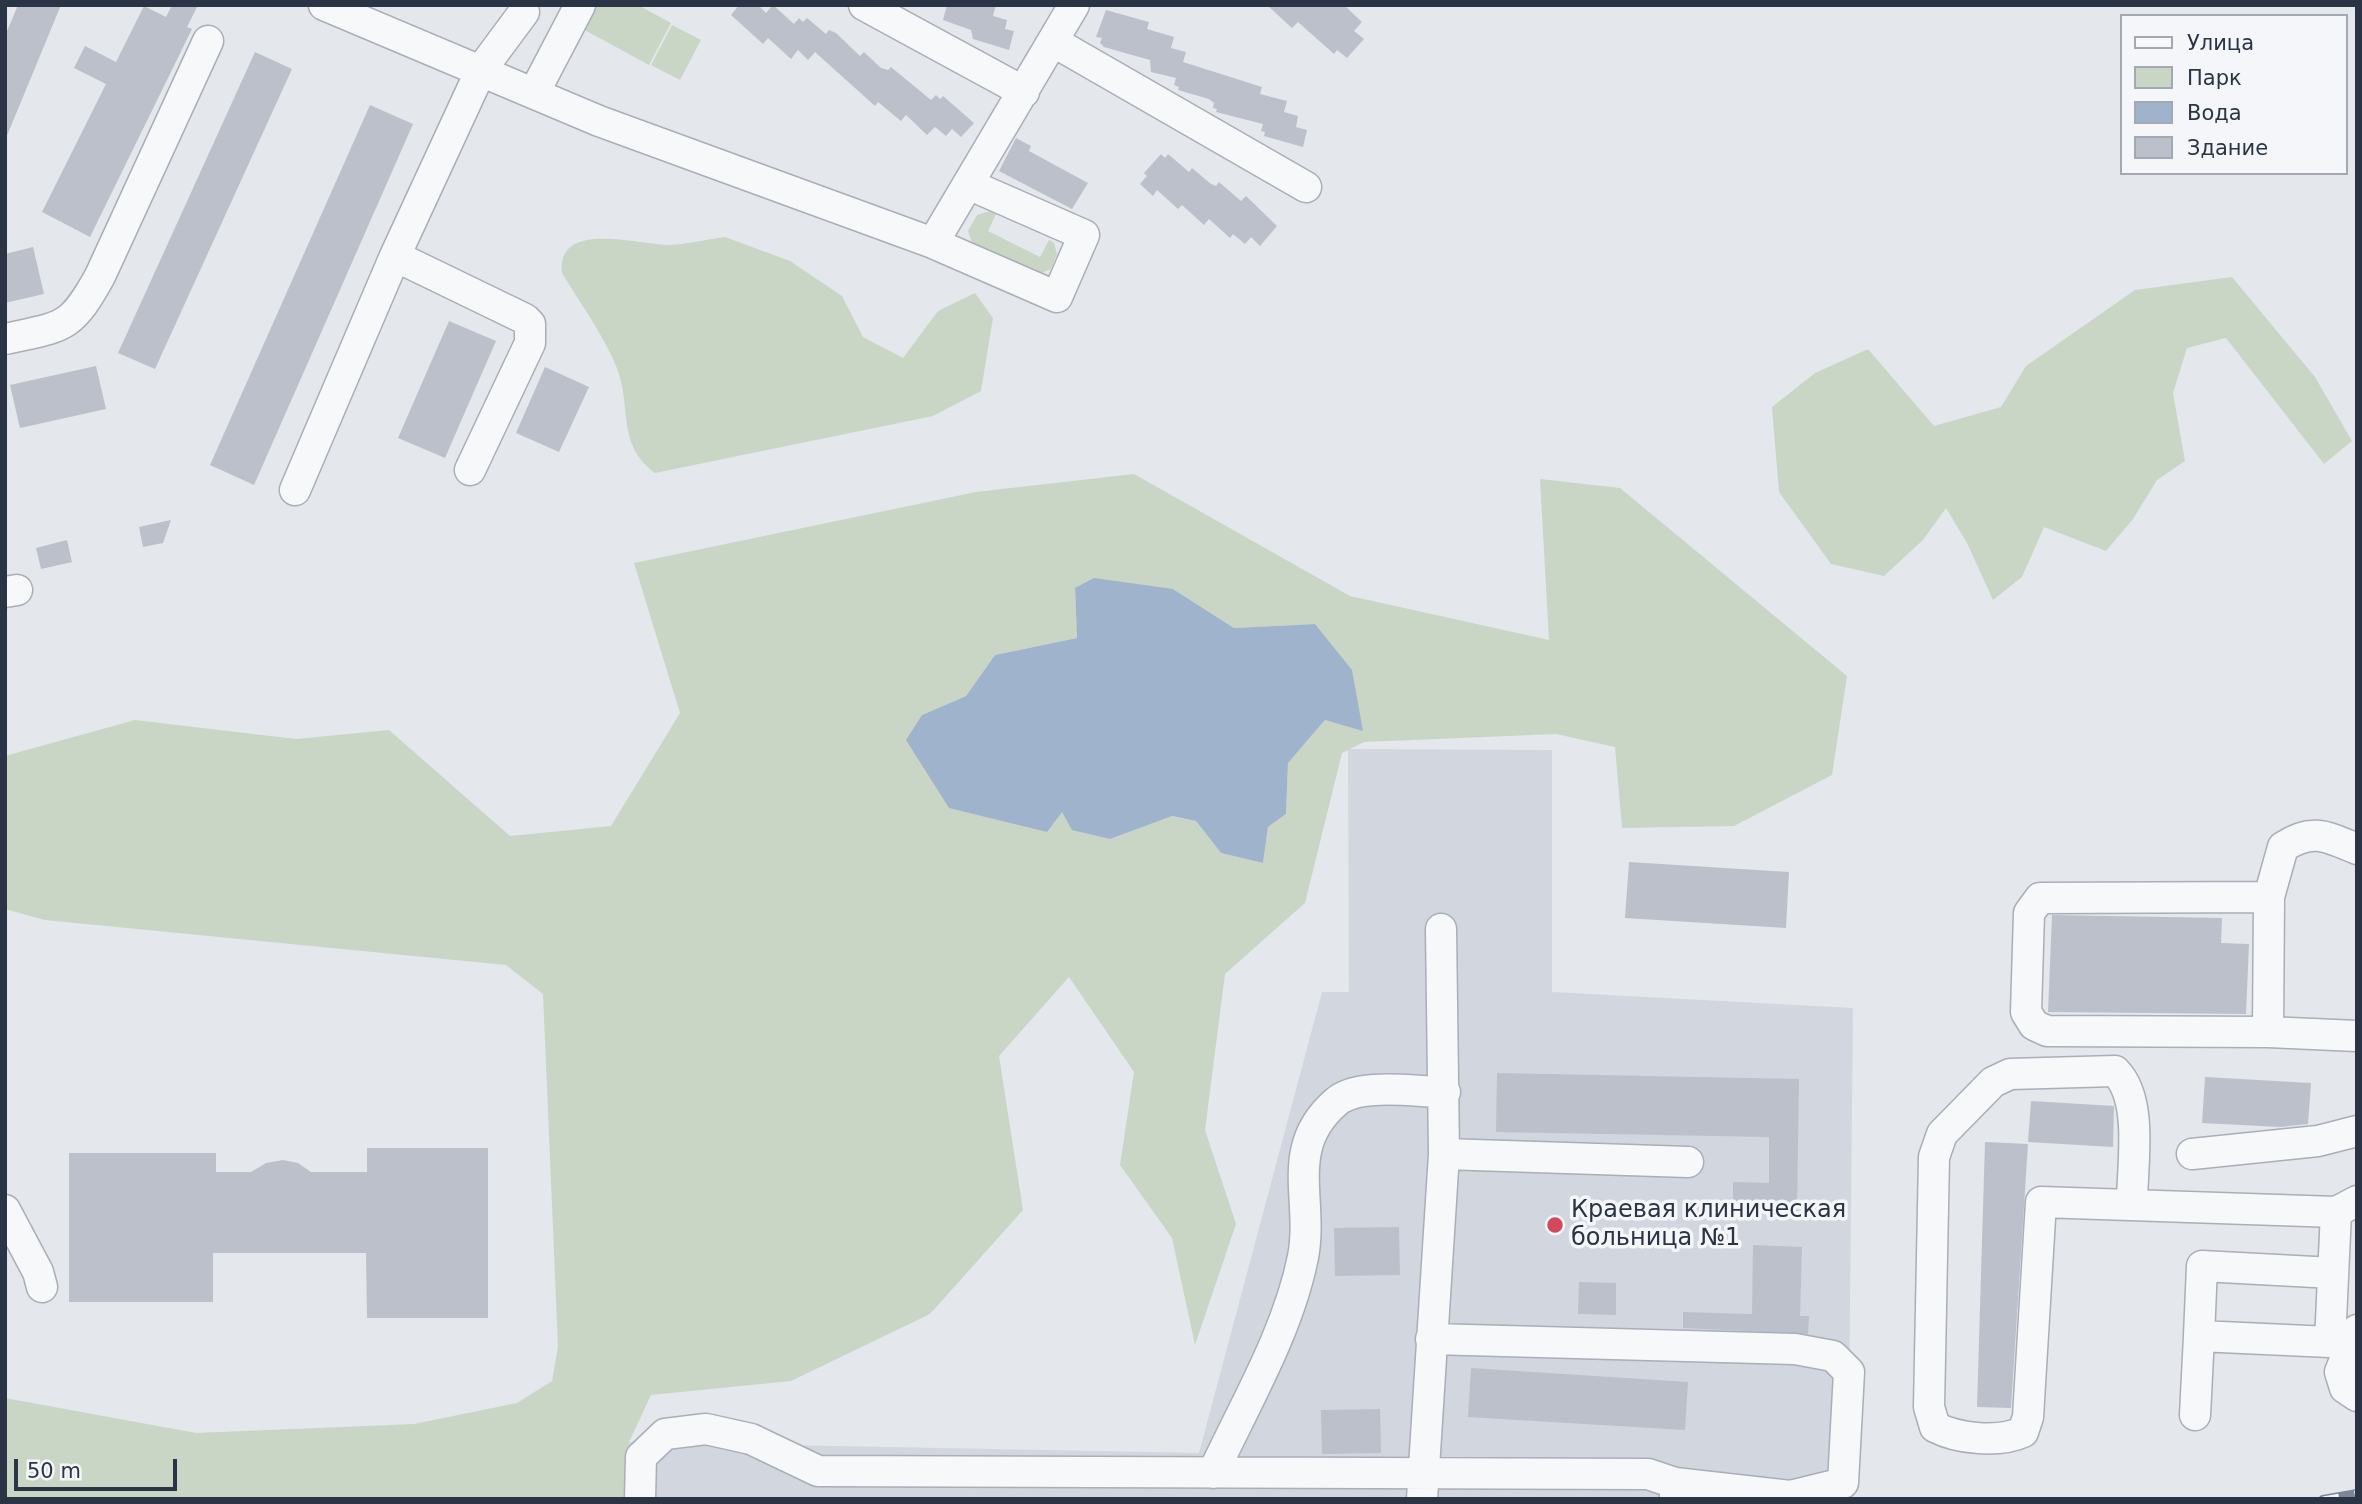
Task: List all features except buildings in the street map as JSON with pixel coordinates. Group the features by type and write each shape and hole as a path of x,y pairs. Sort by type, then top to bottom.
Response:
{"lane":[{"path":"324,5 599,121 933,243 1056,298 1084,235 968,184"},
{"path":"534,93 580,5"},
{"path":"864,5 1024,92"},
{"path":"933,243 1074,5"},
{"path":"295,490 395,256 481,70 524,12"},
{"path":"5,339 52,329 73,318 81,309 100,276 208,41"},
{"path":"1054,42 1306,187"},
{"path":"395,256 525,319 530,324 530,343 471,470"},
{"path":"2268,1032 2269,897 2283,847 2301,836 2325,836 2357,849"},
{"path":"2269,897 2040,898 2029,913 2026,1012 2034,1025 2047,1031 2268,1032 2357,1036"},
{"path":"1422,1486 1444,1154 1441,929"},
{"path":"2132,1204 2133,1101 2126,1081 2115,1071 2010,1074 1993,1082 1942,1134 1934,1157 1929,1407 1936,1427 1948,1433 2008,1439 2022,1433 2028,1417 2041,1202 2132,1204 2346,1206 2333,1273 2330,1342 2199,1336"},
{"path":"1213,1473 1288,1310 1303,1255 1305,1147 1317,1122 1338,1100 1362,1090 1445,1092"},
{"path":"2192,1154 2318,1141 2357,1131"},
{"path":"1444,1154 1688,1162"},
{"path":"5,1210 38,1272 42,1287"},
{"path":"2195,1415 2202,1266 2333,1273"},
{"path":"2357,1330 2340,1372 2345,1388 2357,1395"},
{"path":"640,1499 641,1457 665,1434 706,1429 751,1440 818,1471 1213,1473 1422,1486 1648,1474 1675,1491 1790,1496 1843,1491 1849,1372 1833,1356 1795,1349 1431,1339"}],"shaded area":[{"name":"Краевая клиническая больница №1","path":"1348,749 1552,750 1552,992 1853,1008 1848,1499 628,1499 629,1442 1199,1453 1322,992 1349,992"}],"green space":[{"path":"591,5 638,5 671,23 649,65 579,27"},
{"path":"672,25 701,40 680,80 651,65"},
{"path":"993,210 997,212 988,231 1040,257 1049,240 1054,243 1057,254 1051,269 1041,273 973,246 968,231 977,215"},
{"path":"725,237 790,261 842,296 863,337 903,358 938,311 975,293 993,318 981,391 933,416 655,473 634,449 616,366 598,330 562,273 564,256 572,246 585,240 671,245"},
{"path":"2232,277 2315,377 2352,441 2324,464 2226,338 2187,348 2173,393 2185,461 2157,480 2133,519 2106,551 2044,527 2022,577 1993,600 1967,543 1946,508 1923,540 1884,576 1831,564 1779,492 1772,407 1815,373 1868,349 1934,426 2001,407 2026,366 2135,290"},
{"path":"1134,474 1350,596 1549,640 1540,479 1620,488 1847,676 1832,775 1734,826 1622,828 1615,747 1556,734 1364,742 1342,753 1305,903 1225,974 1205,1130 1236,1224 1195,1345 1172,1238 1120,1165 1134,1072 1069,977 999,1056 1023,1210 930,1314 791,1381 651,1395 629,1442 628,1499 5,1499 5,1398 196,1433 414,1424 517,1403 552,1381 558,1347 543,994 506,965 45,920 5,909 5,756 135,720 296,739 389,730 510,836 611,826 680,713 634,563 976,492","holes":["1075,589 1173,589 1234,628 1315,624 1363,730 1325,720 1288,763 1286,814 1268,827 1263,863 1221,853 1196,821 1171,816 1109,839 1062,812 922,715 966,696 995,655 1077,638"]}],"water":[{"path":"1094,578 1173,589 1234,628 1315,624 1352,670 1363,731 1325,720 1288,763 1286,814 1268,827 1263,863 1221,853 1196,821 1172,816 1110,839 1072,830 1062,812 1047,832 949,808 906,740 922,715 966,696 995,655 1077,638 1075,588"}],"railway":[{"path":"2323,1499 2357,1493"}],"place":[{"name":"Краевая клиническая больница №1","path":"1555,1225"}]}
